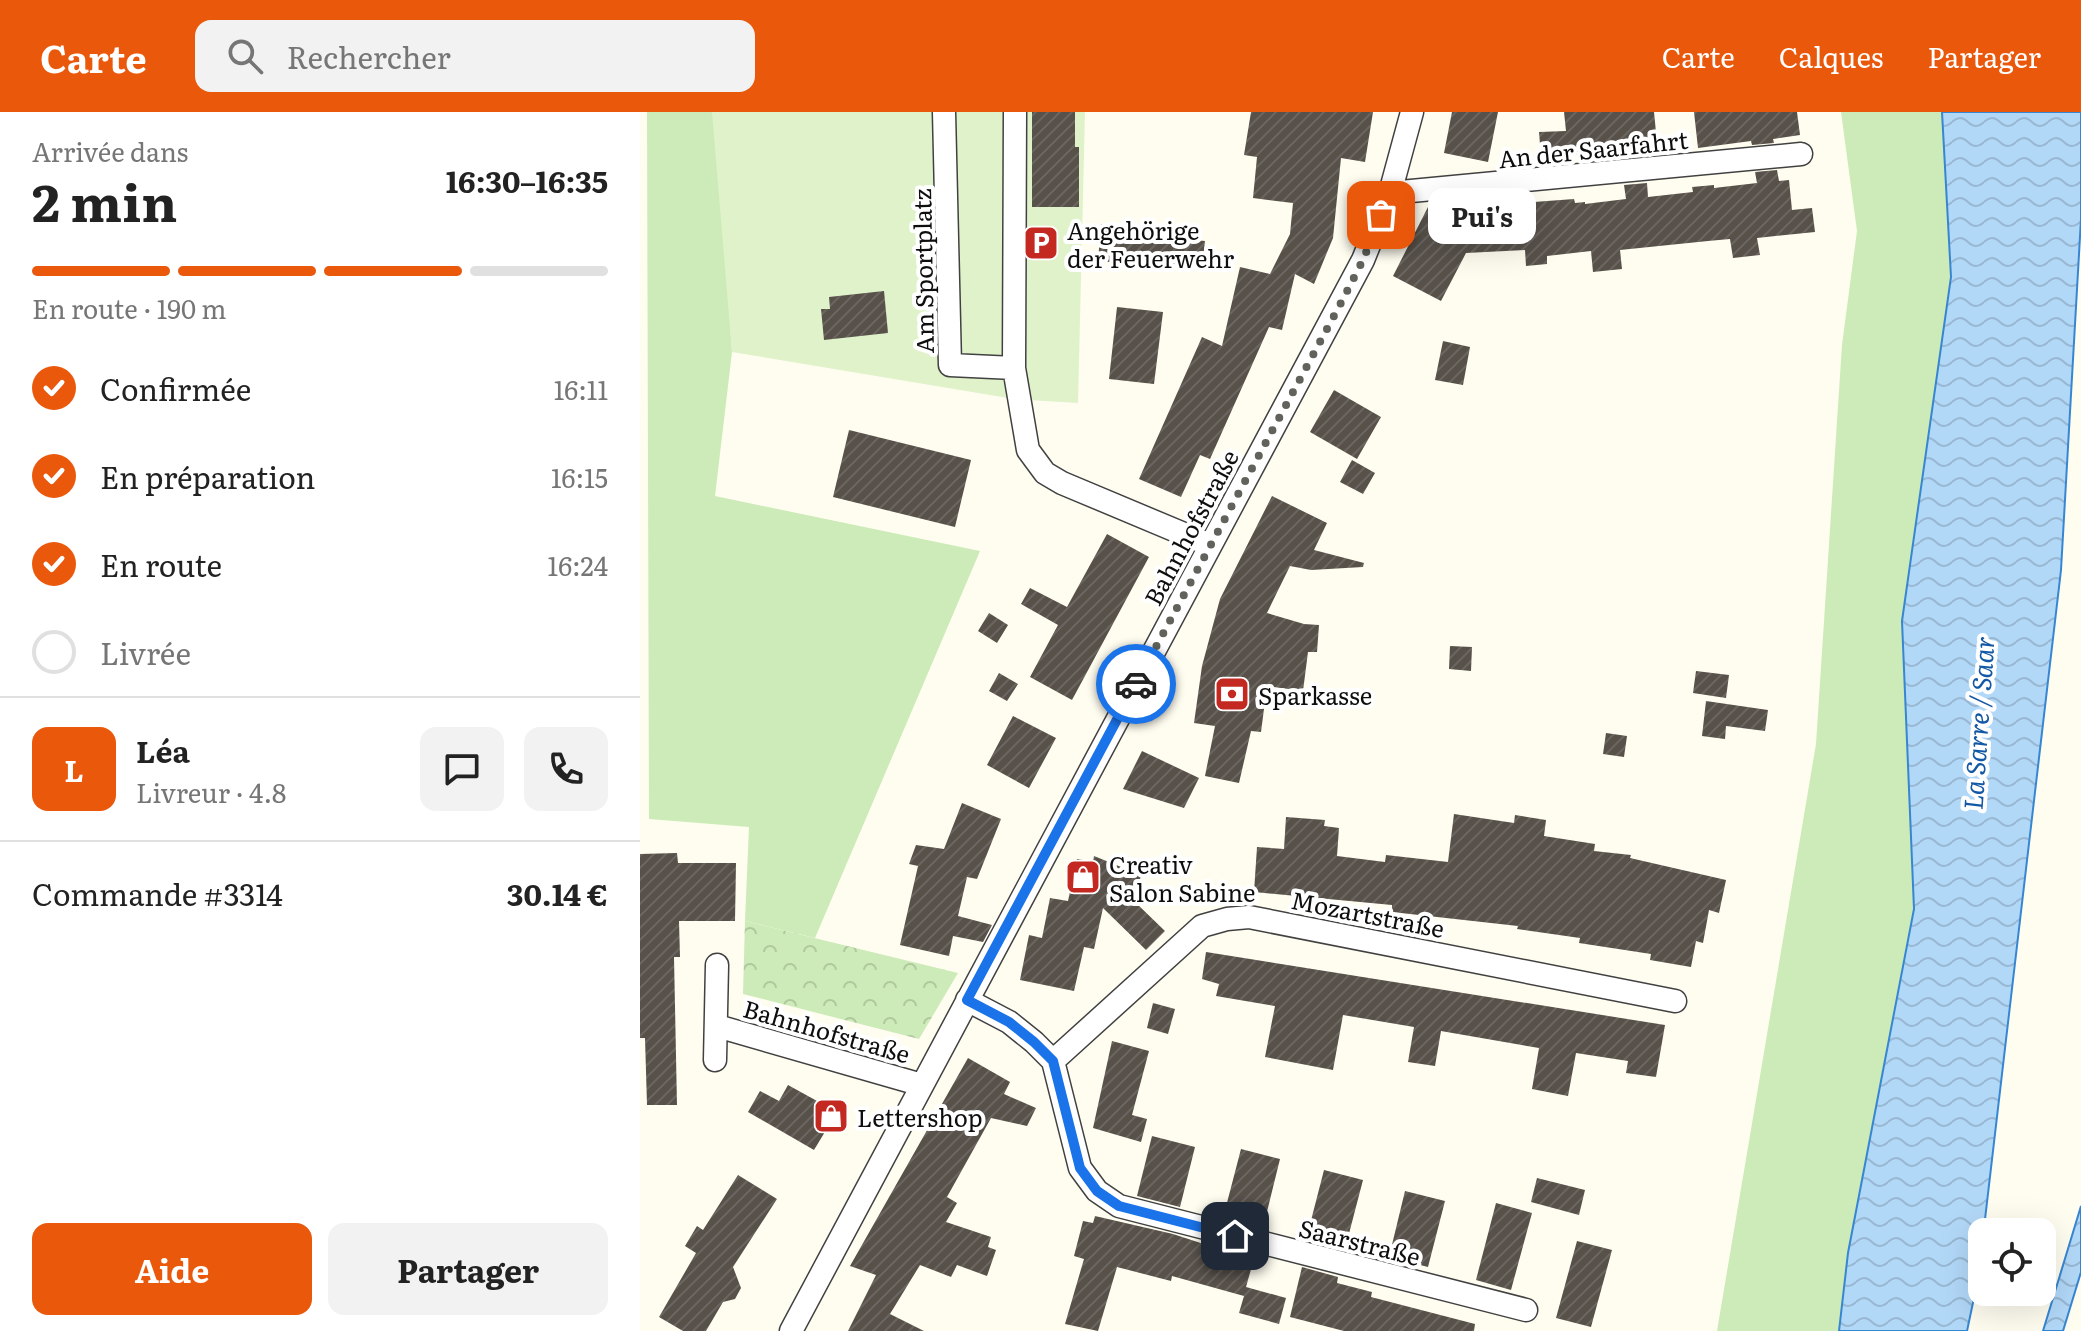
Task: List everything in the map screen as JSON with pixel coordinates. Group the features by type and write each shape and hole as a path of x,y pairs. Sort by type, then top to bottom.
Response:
{"street":[{"name":"Am Sportplatz","path":"944,112 950,365 1014,368"},
{"path":"1015,112 1014,368 1028,450 1045,473 1062,483 1210,545"},
{"name":"Bahnhofstraße","path":"791,1331 1349,287 1390,193 1412,112"},
{"name":"An der Saarfahrt","path":"1390,193 1801,154"},
{"name":"Mozartstraße","path":"1053,1061 1202,926 1227,919 1249,917 1675,1001"},
{"name":"Bahnhofstraße","path":"715,1060 717,965"},
{"path":"967,1000 1009,1022 1053,1061"},
{"name":"Bahnhofstraße","path":"717,1026 922,1085"},
{"name":"Saarstraße","path":"1053,1061 1080,1168 1097,1191 1119,1206 1526,1310"}],"green space":[{"path":"647,112 716,112 732,352 715,496 980,551 815,938 745,921 749,827 649,819"},
{"path":"712,112 1085,112 1078,403 1014,399 732,352"},
{"path":"1841,112 1942,112 1951,277 1902,621 1914,909 1848,1253 1839,1331 1717,1331 1816,744 1842,345 1857,231"},
{"path":"745,921 958,973 919,1039 743,994"}],"water":[{"name":"La Sarre / Saar","path":"1942,112 2081,112 2081,219 2061,570 1985,1218 1968,1218 1968,1306 1972,1306 1967,1331 1839,1331 1848,1253 1914,909 1902,621 1951,277"},
{"path":"2081,1206 2081,1272 2063,1331 2043,1331 2051,1306 2056,1306 2056,1288"}],"building":[{"path":"1032,112 1075,112 1075,147 1079,147 1079,207 1032,207"},
{"path":"1251,112 1373,112 1365,162 1341,158 1333,238 1314,284 1295,274 1282,330 1269,327 1210,459 1200,455 1181,497 1139,479 1202,337 1222,346 1240,267 1270,274 1290,234 1293,203 1253,198 1257,157 1244,155"},
{"path":"1452,112 1498,112 1488,162 1444,153"},
{"path":"1564,112 1654,112 1658,152 1621,157 1587,158 1587,154 1541,157 1539,132 1566,131"},
{"path":"1694,112 1797,112 1800,135 1773,139 1774,143 1752,145 1751,141 1698,148"},
{"path":"1777,170 1779,181 1789,180 1792,210 1812,208 1815,232 1757,238 1760,255 1733,258 1730,239 1708,241 1620,250 1622,269 1593,272 1591,251 1547,256 1547,264 1526,266 1525,250 1466,253 1441,301 1393,276 1429,205 1437,209 1456,201 1499,225 1498,200 1519,200 1519,203 1574,199 1575,203 1585,204 1626,199 1624,185 1647,183 1648,197 1693,192 1692,187 1757,183 1755,172"},
{"path":"1101,224 1127,226 1127,233 1205,241 1202,267 1124,259 1124,263 1098,261"},
{"path":"884,291 888,333 824,340 821,309 830,309 829,297"},
{"path":"1117,307 1163,312 1154,384 1109,379"},
{"path":"1443,341 1470,347 1463,385 1435,380"},
{"path":"1334,390 1381,417 1357,459 1310,432"},
{"path":"849,430 971,460 955,527 833,497"},
{"path":"1352,460 1375,473 1363,494 1340,482"},
{"path":"1272,496 1327,523 1314,550 1364,563 1363,567 1311,570 1290,566 1267,613 1319,625 1317,652 1308,652 1303,691 1267,686 1261,732 1251,731 1239,783 1205,776 1215,726 1194,723 1202,666 1220,599"},
{"path":"1107,534 1149,557 1072,700 1030,677 1058,625 1021,604 1030,588 1067,607"},
{"path":"989,613 1008,625 997,643 978,631"},
{"path":"1450,646 1472,647 1471,671 1449,669"},
{"path":"1696,671 1729,675 1726,698 1693,693"},
{"path":"999,673 1018,684 1007,701 989,691"},
{"path":"1706,701 1768,710 1765,731 1726,726 1725,739 1702,736"},
{"path":"1013,716 1056,738 1029,788 987,765"},
{"path":"1606,733 1627,736 1624,757 1603,754"},
{"path":"1142,751 1199,778 1184,808 1123,789"},
{"path":"962,803 1001,819 977,879 967,877 958,916 992,925 983,942 953,936 949,956 900,945 918,866 909,864 916,845 944,849"},
{"path":"1454,814 1514,823 1515,815 1546,820 1544,836 1595,844 1594,851 1631,855 1630,858 1726,880 1719,913 1709,910 1703,943 1696,941 1691,967 1650,960 1651,954 1579,943 1580,938 1517,929 1518,926 1392,912 1392,905 1254,892 1257,847 1284,849 1286,817 1325,820 1324,826 1339,828 1337,856 1385,862 1386,855 1448,862"},
{"path":"677,853 678,863 736,863 735,921 679,921 680,957 674,957 677,1105 647,1105 645,1038 640,1038 640,854"},
{"path":"1094,856 1141,875 1135,902 1165,931 1146,950 1103,908 1094,949 1084,947 1074,991 1020,980 1029,935 1042,938 1050,898 1068,901 1077,859 1093,862"},
{"path":"1206,952 1665,1025 1656,1077 1626,1073 1628,1061 1576,1053 1568,1096 1532,1089 1539,1048 1441,1031 1435,1066 1408,1062 1414,1027 1343,1015 1333,1070 1265,1057 1275,1006 1216,996 1219,984 1202,979"},
{"path":"1153,1003 1175,1009 1168,1034 1147,1028"},
{"path":"1112,1041 1149,1051 1132,1115 1147,1119 1141,1142 1093,1128"},
{"path":"968,1058 1010,1082 1004,1094 1036,1108 1027,1126 991,1118 947,1197 957,1203 946,1222 991,1237 988,1247 996,1250 987,1276 957,1265 951,1277 920,1265 890,1314 924,1331 848,1331 876,1275 850,1266"},
{"path":"788,1085 837,1112 814,1150 748,1112 760,1091 779,1101"},
{"path":"1152,1136 1195,1147 1180,1207 1137,1196"},
{"path":"1241,1149 1280,1159 1263,1228 1223,1218"},
{"path":"1324,1170 1363,1180 1345,1249 1309,1240 1307,1236"},
{"path":"738,1175 777,1199 733,1267 741,1288 735,1299 723,1302 706,1331 683,1331 659,1317 696,1253 685,1246 697,1226 703,1230"},
{"path":"1537,1178 1585,1190 1579,1215 1531,1202"},
{"path":"1405,1191 1445,1201 1428,1267 1389,1257"},
{"path":"1496,1203 1532,1213 1511,1290 1476,1280"},
{"path":"1095,1216 1173,1234 1216,1248 1217,1245 1255,1255 1246,1287 1286,1298 1279,1324 1239,1313 1244,1296 1172,1276 1171,1281 1117,1267 1098,1331 1065,1324 1084,1259 1074,1256 1083,1221 1093,1223"},
{"path":"1577,1241 1612,1250 1591,1327 1556,1318"},
{"path":"1302,1267 1338,1277 1337,1283 1372,1292 1371,1297 1475,1324 1474,1331 1344,1331 1290,1317"}],"way so far":[{"path":"1136,684 1342,301 1381,215"}],"place":[{"name":"Pui's","path":"1381,215"},
{"name":"Angehörige der Feuerwehr","path":"1041,243"},
{"name":"Sparkasse","path":"1232,694"},
{"name":"Creativ Salon Sabine","path":"1083,877"},
{"name":"Lettershop","path":"831,1116"}],"route":[{"path":"1136,684 967,1000 1009,1022 1053,1061 1080,1168 1097,1191 1119,1206 1235,1236"}]}
